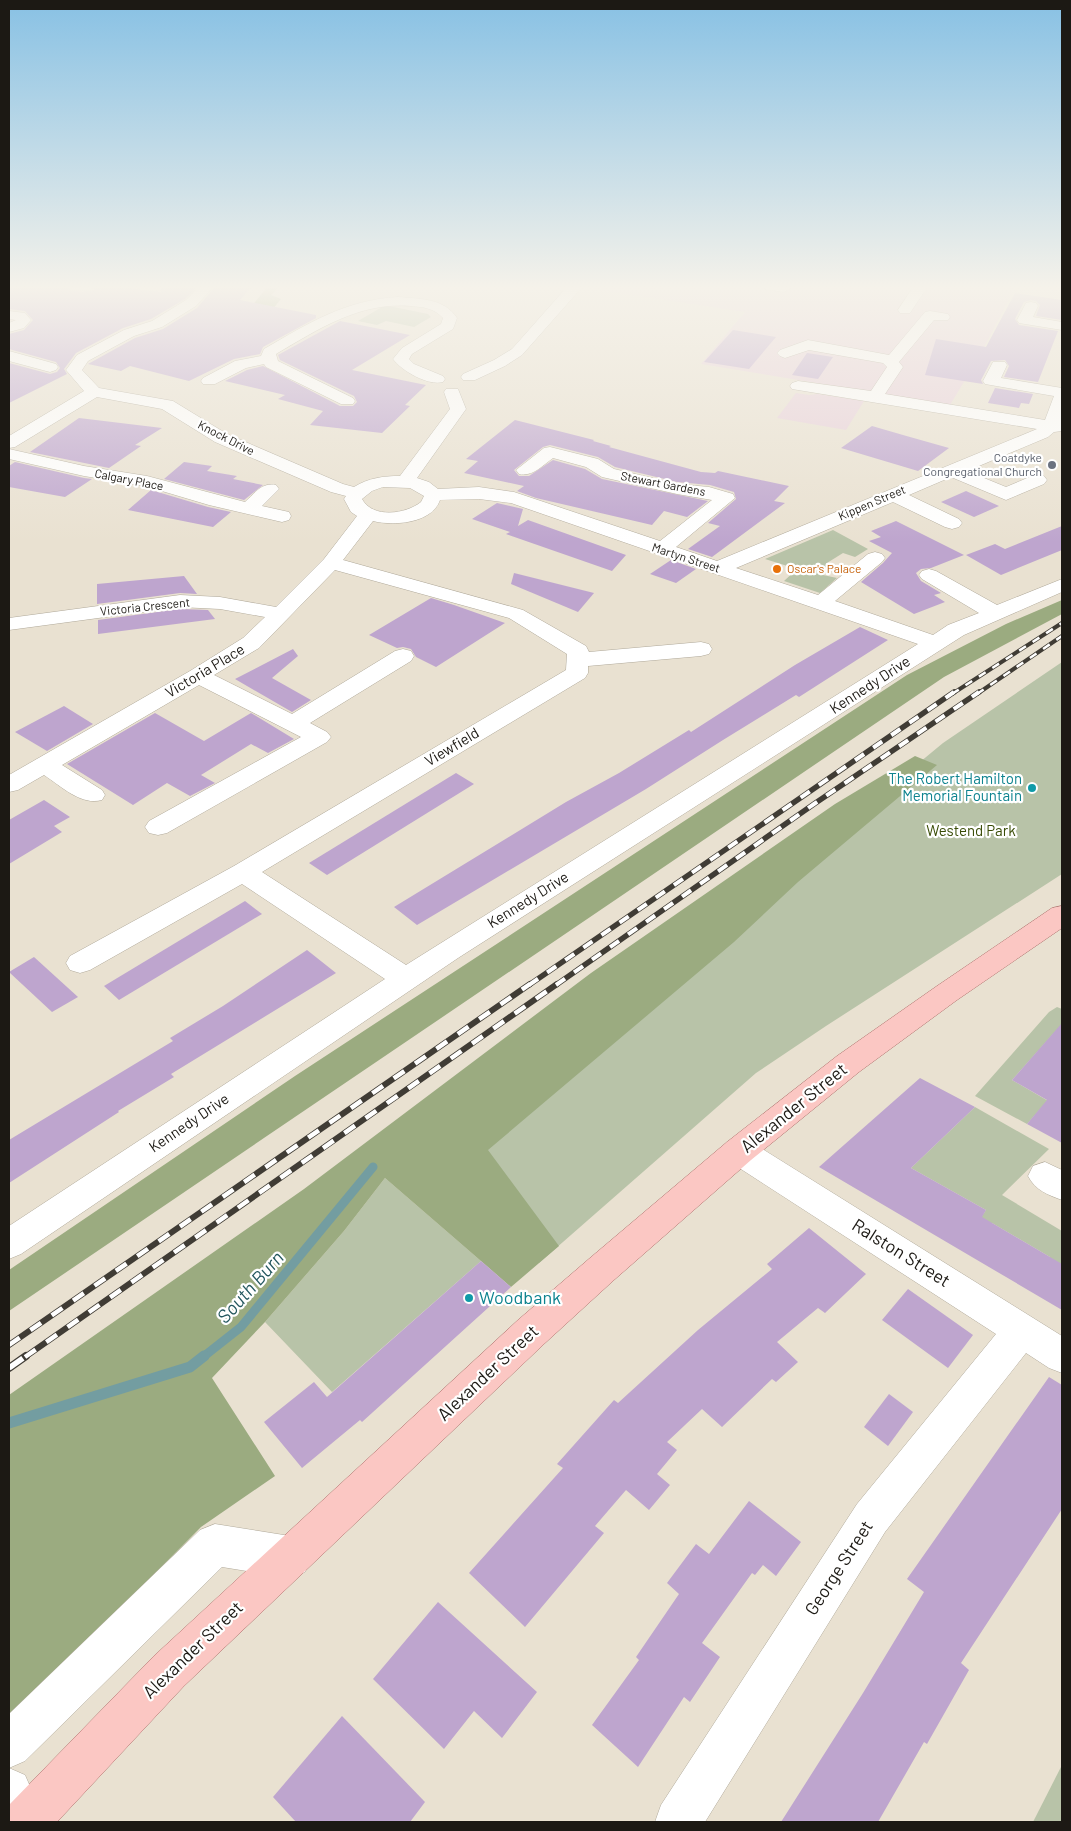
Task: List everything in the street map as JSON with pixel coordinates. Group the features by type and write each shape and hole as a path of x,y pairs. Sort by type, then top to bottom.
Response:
{"main road":[{"name":"Alexander Street","path":"25,1822 168,1671 531,1332 739,1151 848,1064 947,993 1062,915"}],"street":[{"path":"13,437 94,392 75,371"},
{"path":"209,381 227,371"},
{"path":"286,371 347,401"},
{"path":"419,371 437,379 449,375 469,377 476,382 475,386 468,390 452,392 437,388 434,384 437,379"},
{"path":"469,377 481,371"},
{"path":"875,397 892,371"},
{"path":"798,386 1056,427 1062,395 991,382 996,371"},
{"name":"Knock Drive","path":"94,392 167,405 221,438 337,488 356,493"},
{"path":"404,482 458,409 452,392"},
{"name":"Kippen Street","path":"718,568 1056,427"},
{"name":"Stewart Gardens","path":"525,470 550,452 592,462 608,472 726,498 661,550"},
{"name":"Calgary Place","path":"9,454 84,471 147,481 282,516"},
{"path":"950,470 1006,494 1038,480"},
{"path":"404,482 423,486 433,495 433,501 428,507 408,516 388,518 368,515 359,511 354,505 353,499 356,493 371,485 404,482"},
{"path":"248,508 270,489"},
{"name":"Martyn Street","path":"433,495 479,493 514,498 936,643"},
{"path":"892,494 952,523"},
{"name":"Victoria Place","path":"9,785 198,676 251,643 331,563 368,515"},
{"path":"821,603 875,558"},
{"path":"331,563 516,614 578,651 577,660 701,649"},
{"path":"930,575 995,613"},
{"name":"Kennedy Drive","path":"9,1244 405,978 956,630 1062,585"},
{"name":"Victoria Crescent","path":"9,624 180,601 220,603 282,614"},
{"path":"294,723 403,656"},
{"name":"Viewfield","path":"80,963 243,872 577,673 577,660"},
{"path":"158,827 319,737 198,676"},
{"path":"44,765 93,795"},
{"path":"243,872 405,978"},
{"name":"Ralston Street","path":"739,1151 1062,1356"},
{"name":"George Street","path":"678,1822 871,1518 1022,1330"},
{"path":"9,1745 215,1545 290,1557"},
{"path":"9,1791 16,1822"}],"shaded area":[{"path":"746,371 970,371 950,405"},
{"path":"796,393 818,394 864,401 846,430 777,418"}],"green space":[{"path":"833,530 868,549 855,557 843,553 827,563 823,575 837,578 820,593 784,581 797,569 765,559"},
{"path":"1062,600 1062,614 944,677 9,1311 9,1270 295,1076 907,675 1006,624"},
{"name":"Westend Park","path":"1062,662 1062,874 756,1073 539,1263 456,1146 943,743"},
{"path":"915,756 937,765 798,882 734,942 488,1150 559,1246 511,1287 385,1178 344,1231 265,1322 212,1378 275,1476 201,1527 9,1721 9,1395 304,1189 591,973 835,804"},
{"path":"1057,1007 1062,1009 1062,1039 1053,1034 1012,1080 1062,1109 1062,1118 1042,1107 1027,1124 975,1096 1049,1012"},
{"path":"975,1107 1049,1149 1002,1195 1062,1231 1062,1266 1048,1287 1050,1257 992,1223 967,1238 986,1210 911,1168"},
{"path":"385,1178 481,1261 332,1392 265,1322 344,1231"},
{"path":"1062,1765 1062,1822 1033,1822"}],"building":[{"path":"9,371 40,371 50,374 65,371 67,374 9,403"},
{"path":"151,371 209,371 189,381"},
{"path":"244,371 273,371 340,406 353,406 357,402 354,396 304,371 359,371 426,385 405,405 410,406 382,433 310,425 323,411 278,399 285,395 225,381"},
{"path":"794,371 823,371 818,379 792,375"},
{"path":"926,371 986,371 981,380 983,384 925,375"},
{"path":"1007,371 1042,371 1038,382 1004,377"},
{"path":"995,388 1033,394 1029,404 1021,403 1019,408 988,403"},
{"path":"79,418 162,428 135,445 141,446 109,468 30,452"},
{"path":"515,420 594,440 611,446 609,447 701,472 715,473 718,471 789,486 774,501 785,503 712,557 688,549 720,526 708,523 736,499 734,492 710,485 677,482 615,467 598,457 550,445 543,447 514,470 519,476 529,476 553,460 585,469 602,479 708,501 687,517 664,511 652,525 536,498 517,491 524,486 464,473 478,461 466,459"},
{"path":"872,426 949,448 918,471 841,448"},
{"path":"15,462 92,479 65,497 9,487 9,466"},
{"path":"184,462 212,466 207,471 237,476 233,479 263,485 244,500 164,479"},
{"path":"151,490 231,512 213,527 128,510"},
{"path":"966,491 999,506 974,517 941,502"},
{"path":"497,503 523,509 518,526 528,520 626,555 612,571 506,534 510,532 472,519"},
{"path":"896,521 964,555 931,568 921,569 916,573 921,581 941,593 934,595 945,602 914,614 861,582 892,553 869,541 881,537 871,531"},
{"path":"1062,526 1062,550 1001,575 966,555 995,544 1005,549"},
{"path":"671,560 696,569 676,583 650,574"},
{"path":"514,573 594,593 578,612 511,584"},
{"path":"184,576 197,594 180,593 97,604 97,584"},
{"path":"431,598 505,623 436,667 416,657 411,649 397,648 369,635"},
{"path":"180,609 208,610 215,619 98,634 98,620"},
{"path":"860,627 888,640 799,697 796,695 646,789 417,925 394,907 566,802 619,773 689,730 691,732 795,665"},
{"path":"293,649 298,656 272,678 311,700 292,712 235,679"},
{"path":"64,706 93,724 47,751 15,732"},
{"path":"155,713 204,741 251,713 294,739 268,753 251,744 201,775 215,783 190,796 167,783 133,805 67,764"},
{"path":"456,773 474,784 327,875 309,863"},
{"path":"44,800 70,817 54,826 62,832 9,864 9,820"},
{"path":"245,901 262,914 119,1000 104,986"},
{"path":"307,950 336,973 171,1074 174,1077 118,1111 9,1183 9,1140 173,1041 170,1038 223,1006"},
{"path":"34,957 78,997 52,1012 9,972"},
{"path":"1062,1023 1062,1143 1027,1124 1047,1100 1012,1080"},
{"path":"920,1078 975,1107 911,1168 986,1210 982,1217 1062,1264 1062,1310 819,1167"},
{"path":"809,1228 866,1274 825,1313 818,1308 777,1342 798,1362 776,1382 772,1379 722,1427 702,1409 667,1442 677,1450 657,1474 670,1485 649,1510 626,1490 595,1526 604,1533 525,1627 469,1573 563,1468 557,1464 614,1400 618,1403 698,1330 772,1269 767,1264"},
{"path":"481,1261 511,1287 362,1422 360,1420 302,1468 264,1422 314,1382 327,1397"},
{"path":"908,1289 973,1335 948,1368 882,1320"},
{"path":"1049,1377 1062,1385 1062,1509 961,1663 969,1670 927,1744 924,1742 878,1822 781,1822 863,1693 924,1592 907,1579"},
{"path":"889,1394 913,1412 888,1446 864,1427"},
{"path":"749,1501 801,1542 776,1576 763,1565 755,1575 752,1573 702,1643 720,1657 690,1702 684,1697 638,1767 592,1725 639,1660 636,1657 679,1594 667,1583 696,1544 709,1554"},
{"path":"438,1602 537,1692 502,1738 474,1711 444,1749 373,1679"},
{"path":"342,1716 425,1802 410,1822 296,1822 273,1797"}],"waterway":[{"name":"South Burn","path":"203,1357 241,1327 373,1167"},
{"name":"South Burn","path":"9,1423 190,1367 204,1356"}],"railway":[{"path":"952,694 1062,623"},
{"path":"977,694 1062,636"},
{"path":"529,985 954,692"},
{"path":"556,985 814,804 979,692"},
{"path":"9,1345 530,984"},
{"path":"25,1357 557,984"},
{"path":"9,1368 26,1356"}],"place":[{"name":"Coatdyke Congregational Church","path":"1052,465"},
{"name":"Oscar's Palace","path":"777,569"},
{"name":"The Robert Hamilton Memorial Fountain","path":"1032,788"},
{"name":"Woodbank","path":"469,1298"}]}
